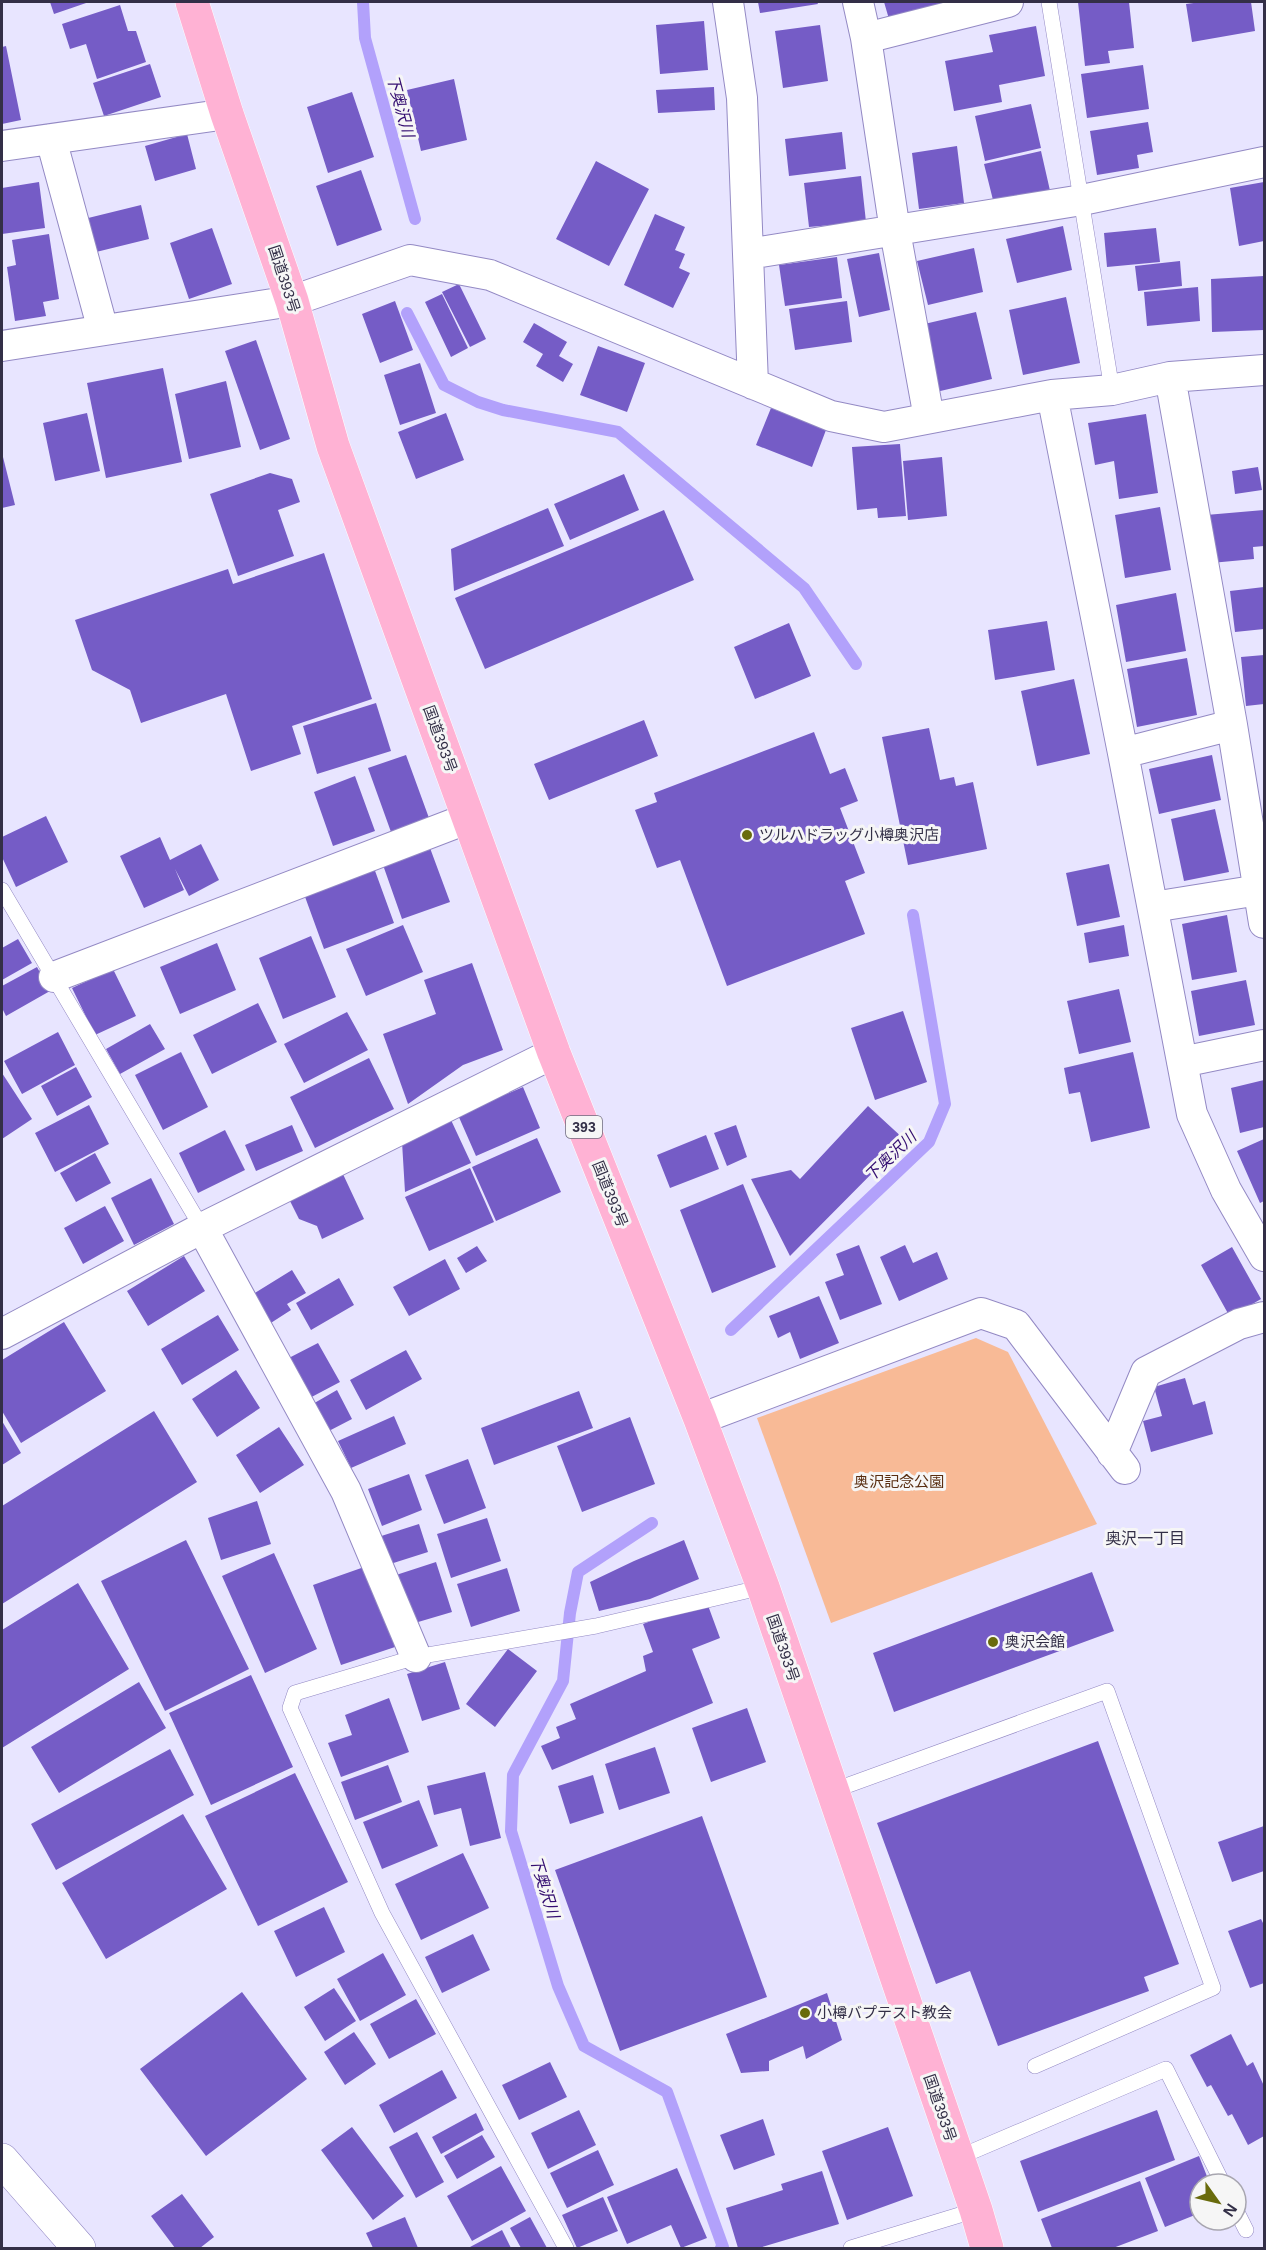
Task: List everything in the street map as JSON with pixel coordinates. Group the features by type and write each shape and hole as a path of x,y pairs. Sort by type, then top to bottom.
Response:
{"highway":[{"name":"国道393号","path":"192,2 227,114 292,301 333,446 554,1053 700,1419 763,1587 987,2248"}],"street":[{"path":"728,2 742,98 753,384"},
{"path":"858,2 866,38 895,231 929,418"},
{"path":"866,38 1008,2"},
{"path":"2,146 227,114"},
{"path":"51,139 103,330"},
{"path":"748,254 1082,200 1264,162"},
{"path":"2,346 292,301 410,260 490,275 831,416 884,427 1052,395 1112,390 1170,377 1264,370"},
{"path":"1170,377 1232,725 1264,923"},
{"path":"1052,395 1192,1114 1226,1190 1264,1256"},
{"path":"1123,753 1232,725"},
{"path":"54,977 469,818"},
{"path":"1152,907 1259,890"},
{"path":"1182,1062 1264,1045"},
{"path":"2,1334 202,1228 554,1053"},
{"path":"202,1228 346,1491 416,1657"},
{"path":"700,1419 981,1313 1016,1325 1118,1461 1146,1372 1239,1324 1264,1317"},
{"path":"2,2160 80,2248"}],"lane":[{"path":"1049,2 1112,390"},
{"path":"2,890 202,1228"},
{"path":"566,2248 382,1913 290,1708 295,1693 416,1657 596,1626 763,1587"},
{"path":"832,1791 1107,1691 1213,1988 1035,2066"},
{"path":"957,2158 1166,2069 1217,2172"},
{"path":"851,2248 976,2210"}],"green space":[{"name":"奥沢記念公園","path":"976,1338 1008,1352 1097,1524 831,1623 757,1418"}],"building":[{"path":"50,2 89,2 54,14"},
{"path":"758,2 817,2 818,4 760,13"},
{"path":"884,2 944,2 945,4 889,19"},
{"path":"1078,2 1129,2 1134,48 1108,51 1110,63 1085,66"},
{"path":"1251,2 1255,31 1192,42 1186,4"},
{"path":"120,5 128,31 136,31 146,62 97,79 86,44 70,49 62,24"},
{"path":"704,21 708,70 660,74 656,25"},
{"path":"820,25 828,81 783,88 775,31"},
{"path":"1036,26 1045,76 999,85 1002,102 954,111 945,61 993,52 989,35"},
{"path":"6,46 21,120 2,124 2,47"},
{"path":"150,64 161,97 104,116 93,83"},
{"path":"1143,65 1149,109 1087,118 1081,74"},
{"path":"454,79 467,140 421,151 407,90"},
{"path":"714,87 715,110 658,113 656,90"},
{"path":"352,92 374,157 328,173 307,107"},
{"path":"1031,104 1041,148 985,161 975,116"},
{"path":"1148,122 1153,152 1137,155 1139,168 1097,175 1090,131"},
{"path":"842,132 846,169 789,176 785,139"},
{"path":"187,134 196,169 155,181 145,146"},
{"path":"957,146 964,203 919,209 912,153"},
{"path":"1041,151 1051,195 995,208 984,164"},
{"path":"596,161 649,189 609,266 556,239"},
{"path":"361,170 382,230 337,246 316,186"},
{"path":"861,176 866,222 809,227 804,183"},
{"path":"39,182 45,228 2,234 2,188"},
{"path":"1264,182 1264,241 1239,246 1230,188"},
{"path":"141,205 149,239 88,254 80,220"},
{"path":"655,214 685,227 675,250 685,254 679,268 690,273 673,308 624,285"},
{"path":"1063,226 1072,270 1017,283 1006,239"},
{"path":"212,228 232,284 189,299 170,243"},
{"path":"1156,228 1160,262 1107,267 1104,233"},
{"path":"49,234 59,299 43,302 46,316 15,321 7,267 16,265 12,240"},
{"path":"974,248 983,292 928,305 917,261"},
{"path":"879,253 890,310 859,317 847,259"},
{"path":"837,257 842,298 785,306 779,265"},
{"path":"1180,261 1182,286 1138,291 1135,266"},
{"path":"1264,276 1264,330 1212,332 1211,279"},
{"path":"459,284 486,339 470,347 442,292"},
{"path":"1198,287 1200,321 1147,326 1144,292"},
{"path":"442,294 468,348 451,357 425,302"},
{"path":"1066,297 1080,363 1023,375 1009,310"},
{"path":"395,301 413,350 380,363 362,314"},
{"path":"847,301 852,342 795,350 789,309"},
{"path":"976,312 992,379 936,392 920,325"},
{"path":"534,323 567,342 559,356 573,364 563,382 536,366 543,354 523,342"},
{"path":"256,340 290,439 260,450 225,351"},
{"path":"598,346 645,363 627,412 580,395"},
{"path":"420,363 436,413 400,425 384,375"},
{"path":"163,368 182,462 106,478 87,383"},
{"path":"226,381 241,447 189,459 175,394"},
{"path":"771,408 826,430 812,467 756,445"},
{"path":"87,413 100,471 55,481 43,423"},
{"path":"446,413 464,460 416,479 398,432"},
{"path":"1146,414 1158,493 1119,499 1114,461 1095,465 1088,423"},
{"path":"900,444 906,516 878,518 877,508 857,510 852,447"},
{"path":"2,453 15,505 2,508"},
{"path":"942,457 947,516 908,520 903,461"},
{"path":"1258,467 1262,490 1235,494 1232,471"},
{"path":"270,473 292,479 300,502 278,510 294,556 238,576 210,494"},
{"path":"624,474 639,510 570,540 554,504"},
{"path":"1160,507 1171,570 1125,578 1115,515"},
{"path":"548,508 564,546 454,591 451,549"},
{"path":"664,510 694,580 485,669 455,598"},
{"path":"1264,510 1264,546 1253,547 1254,559 1211,563 1206,515"},
{"path":"324,553 372,699 292,726 301,754 251,771 226,694 141,723 130,690 92,670 75,620 228,569 233,584"},
{"path":"1264,587 1264,629 1235,632 1230,591"},
{"path":"1176,593 1186,651 1126,662 1116,605"},
{"path":"1047,621 1055,670 995,680 988,630"},
{"path":"789,623 811,676 755,699 734,647"},
{"path":"1264,655 1264,704 1246,706 1241,657"},
{"path":"1187,658 1197,715 1137,727 1127,669"},
{"path":"1074,679 1090,754 1037,766 1021,691"},
{"path":"376,703 391,751 317,774 303,726"},
{"path":"644,720 658,756 549,800 534,764"},
{"path":"929,728 940,780 954,777 956,786 973,782 987,849 908,865 882,737"},
{"name":"ツルハドラッグ小樽奥沢店","path":"814,732 830,774 845,768 858,801 840,808 865,873 845,881 865,934 727,986 680,860 657,868 635,810 657,802 654,793"},
{"path":"406,755 429,818 391,832 368,768"},
{"path":"1212,755 1221,800 1159,814 1149,769"},
{"path":"355,776 375,831 333,846 314,792"},
{"path":"1215,809 1229,872 1184,881 1171,819"},
{"path":"46,816 68,862 16,887 2,857 2,837"},
{"path":"160,837 170,860 201,844 219,880 189,896 175,869 184,890 144,908 120,856"},
{"path":"430,848 450,902 402,919 383,865"},
{"path":"1109,864 1120,917 1077,926 1066,873"},
{"path":"374,868 394,923 324,949 304,894"},
{"path":"1227,915 1237,972 1192,980 1182,924"},
{"path":"403,925 423,972 366,996 346,949"},
{"path":"1124,925 1129,956 1089,963 1084,933"},
{"path":"311,936 336,997 283,1019 259,958"},
{"path":"18,939 32,963 2,980 2,948"},
{"path":"217,943 236,990 180,1014 160,967"},
{"path":"472,963 503,1050 463,1065 408,1104 383,1034 436,1014 424,980"},
{"path":"37,967 50,991 6,1016 2,1008 2,986"},
{"path":"113,969 136,1016 95,1035 72,988"},
{"path":"1246,980 1255,1025 1199,1036 1191,991"},
{"path":"1119,989 1131,1042 1079,1054 1067,1001"},
{"path":"258,1003 277,1042 212,1074 193,1035"},
{"path":"903,1011 927,1082 875,1100 851,1028"},
{"path":"347,1012 368,1050 304,1083 284,1044"},
{"path":"150,1024 165,1049 120,1074 106,1049"},
{"path":"58,1032 75,1065 22,1094 4,1061"},
{"path":"181,1052 208,1107 163,1130 135,1075"},
{"path":"1133,1052 1150,1128 1091,1142 1080,1092 1069,1094 1064,1068"},
{"path":"369,1058 394,1109 315,1148 290,1097"},
{"path":"76,1067 92,1097 57,1116 41,1086"},
{"path":"2,1073 32,1119 2,1139"},
{"path":"1264,1080 1264,1127 1240,1133 1231,1088"},
{"path":"523,1087 540,1128 476,1156 458,1115"},
{"path":"89,1105 109,1144 55,1172 35,1133"},
{"path":"868,1106 905,1140 790,1256 751,1179 791,1170 800,1179"},
{"path":"451,1120 471,1163 405,1192 402,1142"},
{"path":"292,1125 303,1151 256,1171 245,1145"},
{"path":"736,1125 747,1157 727,1166 714,1133"},
{"path":"225,1130 245,1170 198,1193 179,1153"},
{"path":"706,1135 719,1169 670,1188 657,1155"},
{"path":"537,1138 561,1192 496,1221 472,1167"},
{"path":"1264,1139 1264,1201 1260,1203 1237,1151"},
{"path":"95,1153 111,1183 76,1202 60,1173"},
{"path":"470,1168 494,1222 429,1251 405,1197"},
{"path":"342,1172 364,1219 322,1239 317,1226 299,1219 288,1197"},
{"path":"151,1178 174,1224 134,1245 111,1198"},
{"path":"743,1184 776,1267 712,1293 680,1210"},
{"path":"105,1206 124,1241 83,1264 64,1228"},
{"path":"859,1245 882,1304 840,1320 825,1282 844,1275 836,1254"},
{"path":"905,1245 913,1263 937,1252 948,1279 899,1301 880,1257"},
{"path":"477,1246 487,1261 466,1273 457,1258"},
{"path":"1232,1247 1261,1299 1230,1317 1201,1265"},
{"path":"184,1256 205,1291 148,1326 127,1291"},
{"path":"445,1259 460,1289 409,1316 393,1287"},
{"path":"292,1270 306,1293 287,1304 291,1310 263,1328 245,1299"},
{"path":"339,1278 354,1305 311,1330 296,1303"},
{"path":"819,1296 839,1343 800,1359 790,1332 778,1338 769,1316"},
{"path":"218,1315 239,1350 182,1385 161,1349"},
{"path":"64,1322 106,1391 21,1443 2,1411 2,1360"},
{"path":"318,1343 340,1382 304,1401 283,1361"},
{"path":"406,1350 422,1379 366,1410 350,1380"},
{"path":"236,1370 260,1408 217,1437 192,1399"},
{"path":"1185,1378 1193,1405 1205,1401 1213,1434 1151,1452 1143,1421 1162,1416 1154,1387"},
{"path":"337,1390 352,1419 325,1433 311,1405"},
{"path":"579,1391 593,1428 494,1465 481,1428"},
{"path":"154,1411 197,1482 2,1604 2,1506"},
{"path":"394,1416 406,1444 351,1468 338,1441"},
{"path":"630,1417 655,1484 582,1512 557,1446"},
{"path":"2,1421 21,1453 2,1465"},
{"path":"279,1427 304,1465 260,1493 236,1455"},
{"path":"468,1459 486,1508 444,1524 425,1475"},
{"path":"409,1474 422,1510 382,1526 368,1489"},
{"path":"257,1501 271,1544 221,1560 208,1518"},
{"path":"487,1518 501,1561 451,1578 437,1534"},
{"path":"419,1524 428,1552 384,1566 375,1538"},
{"path":"186,1540 249,1669 165,1711 101,1581"},
{"path":"684,1540 699,1579 650,1599 599,1611 590,1582"},
{"path":"274,1553 317,1649 265,1673 222,1576"},
{"path":"436,1562 452,1612 408,1625 393,1576"},
{"path":"367,1566 395,1647 341,1665 313,1585"},
{"path":"507,1568 520,1611 471,1627 457,1584"},
{"name":"奥沢会館","path":"1092,1572 1114,1631 894,1712 873,1653"},
{"path":"78,1583 129,1669 2,1748 2,1630"},
{"path":"706,1600 720,1638 692,1649 713,1703 552,1770 541,1746 560,1738 556,1727 576,1719 570,1704 646,1671 643,1656 653,1652 643,1624"},
{"path":"508,1649 537,1671 495,1727 466,1704"},
{"path":"445,1662 460,1709 422,1721 407,1674"},
{"path":"251,1675 293,1767 211,1805 169,1713"},
{"path":"139,1682 166,1728 59,1793 31,1747"},
{"path":"389,1698 409,1752 341,1777 328,1743 352,1735 345,1715"},
{"path":"747,1708 766,1762 711,1782 692,1728"},
{"path":"1098,1741 1179,1964 1144,1977 1149,1991 998,2046 970,1971 936,1984 877,1823"},
{"path":"655,1747 670,1793 619,1810 605,1764"},
{"path":"170,1749 194,1795 56,1870 31,1824"},
{"path":"388,1765 402,1802 355,1820 341,1782"},
{"path":"485,1772 501,1838 470,1846 461,1808 434,1815 427,1786"},
{"path":"295,1773 348,1882 258,1926 205,1816"},
{"path":"593,1775 604,1813 570,1824 558,1786"},
{"path":"419,1800 438,1846 382,1869 363,1822"},
{"path":"183,1814 227,1889 106,1959 62,1883"},
{"path":"702,1816 767,1997 620,2051 555,1870"},
{"path":"1264,1826 1264,1871 1232,1882 1218,1842"},
{"path":"463,1853 489,1908 421,1940 395,1884"},
{"path":"324,1907 345,1952 296,1977 274,1931"},
{"path":"1261,1919 1264,1925 1264,1983 1250,1988 1228,1931"},
{"path":"473,1934 490,1970 442,1993 425,1957"},
{"path":"383,1953 406,1995 360,2021 337,1979"},
{"path":"334,1988 356,2021 325,2041 304,2007"},
{"path":"242,1992 307,2079 206,2156 140,2069"},
{"name":"小樽バプテスト教会","path":"827,1993 842,2040 806,2059 803,2046 769,2061 769,2071 741,2073 726,2034"},
{"path":"416,1999 436,2034 389,2059 370,2024"},
{"path":"354,2032 376,2064 345,2085 324,2052"},
{"path":"1231,2034 1247,2066 1253,2062 1264,2086 1264,2136 1248,2145 1232,2114 1228,2116 1211,2085 1207,2087 1190,2055"},
{"path":"550,2062 567,2097 519,2120 502,2085"},
{"path":"442,2070 457,2098 394,2133 379,2105"},
{"path":"579,2110 596,2145 548,2169 531,2133"},
{"path":"1157,2110 1175,2160 1038,2212 1020,2161"},
{"path":"476,2113 484,2130 441,2154 432,2137"},
{"path":"763,2119 775,2155 734,2170 720,2135"},
{"path":"352,2127 404,2196 373,2220 321,2150"},
{"path":"888,2127 913,2196 847,2220 822,2151"},
{"path":"417,2132 444,2182 416,2198 389,2147"},
{"path":"482,2135 495,2157 457,2179 444,2156"},
{"path":"598,2150 614,2185 567,2208 550,2173"},
{"path":"1199,2156 1205,2172 1188,2172 1188,2218 1165,2227 1145,2178"},
{"path":"501,2166 526,2211 472,2241 447,2196"},
{"path":"677,2168 707,2238 681,2248 671,2225 627,2244 607,2197"},
{"path":"822,2171 839,2224 759,2248 738,2248 726,2208 783,2190 781,2184"},
{"path":"1140,2181 1158,2231 1113,2248 1052,2248 1041,2219"},
{"path":"182,2194 214,2237 200,2248 175,2248 151,2216"},
{"path":"603,2197 618,2231 577,2248 562,2215"},
{"path":"405,2217 418,2248 373,2248 366,2233"},
{"path":"530,2217 547,2248 521,2248 510,2228"},
{"path":"502,2230 511,2248 470,2247"}],"waterway":[{"name":"下奥沢川","path":"363,2 365,38 415,219"},
{"path":"407,313 444,385 478,402 503,410 618,432 804,588 856,664"},
{"name":"下奥沢川","path":"731,1330 929,1142 945,1104 913,915"},
{"name":"下奥沢川","path":"652,1523 578,1572 570,1613 563,1681 513,1775 511,1831 558,1986 584,2046 667,2092 723,2247 721,2248"}],"place":[{"name":"ツルハドラッグ小樽奥沢店","path":"747,835"},
{"name":"奥沢会館","path":"993,1642"},
{"name":"小樽バプテスト教会","path":"805,2013"}],"district":[{"name":"奥沢一丁目","path":"1145,1538"}]}
